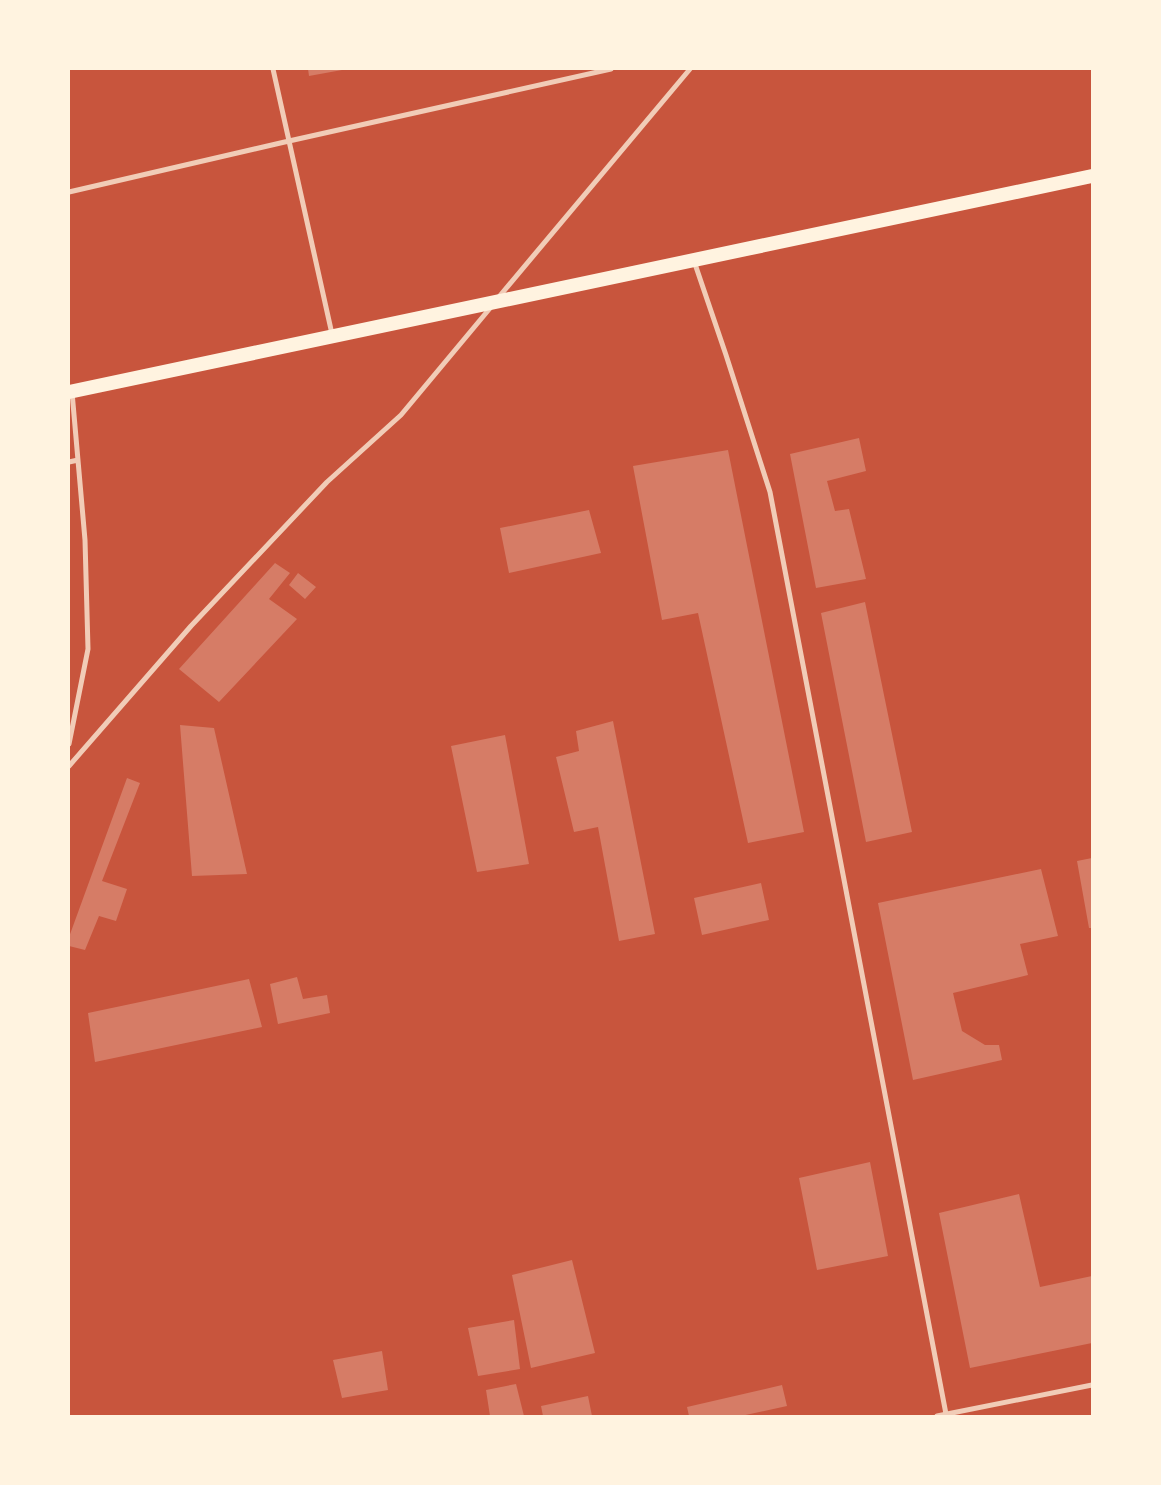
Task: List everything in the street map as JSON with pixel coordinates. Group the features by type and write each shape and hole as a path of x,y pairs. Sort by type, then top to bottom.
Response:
{"highway":[{"path":"70,391 1092,176"}],"street":[{"path":"274,69 332,336"},
{"path":"69,192 610,69"},
{"path":"69,766 192,626 327,482 401,415 690,69"},
{"path":"694,260 770,492 946,1414"},
{"path":"69,744 88,649 85,540 70,391"},
{"path":"69,462 78,460"},
{"path":"937,1416 1092,1385"}],"building":[{"path":"308,69 342,69 342,70 309,76"},
{"path":"859,438 866,471 827,481 835,511 849,509 866,579 816,588 790,454"},
{"path":"728,450 804,832 748,843 698,613 662,620 633,466"},
{"path":"589,510 601,553 509,573 500,528"},
{"path":"275,563 290,573 269,599 297,619 219,702 179,669"},
{"path":"298,573 316,587 305,599 289,585"},
{"path":"865,602 912,832 866,842 821,613"},
{"path":"613,721 655,934 619,941 598,827 574,832 556,757 579,751 576,731"},
{"path":"180,725 214,728 247,874 192,876"},
{"path":"505,735 529,864 477,872 451,746"},
{"path":"127,778 140,783 102,881 127,889 116,921 99,916 85,950 69,946 69,937"},
{"path":"1092,858 1092,928 1089,928 1077,861"},
{"path":"1041,869 1058,936 1020,944 1028,975 953,993 962,1031 985,1045 999,1045 1002,1060 913,1080 878,903"},
{"path":"761,883 769,920 702,935 694,898"},
{"path":"297,977 303,999 327,995 330,1013 278,1024 270,984"},
{"path":"249,979 262,1027 95,1062 88,1013"},
{"path":"870,1162 888,1256 817,1270 799,1178"},
{"path":"1019,1194 1040,1287 1092,1276 1092,1343 970,1368 939,1213"},
{"path":"572,1260 595,1353 531,1368 512,1275"},
{"path":"514,1320 520,1369 478,1376 468,1328"},
{"path":"382,1351 388,1390 342,1398 333,1360"},
{"path":"516,1384 524,1416 490,1416 486,1390"},
{"path":"782,1385 787,1406 741,1416 689,1416 687,1407"},
{"path":"588,1396 592,1416 543,1416 541,1406"}]}
